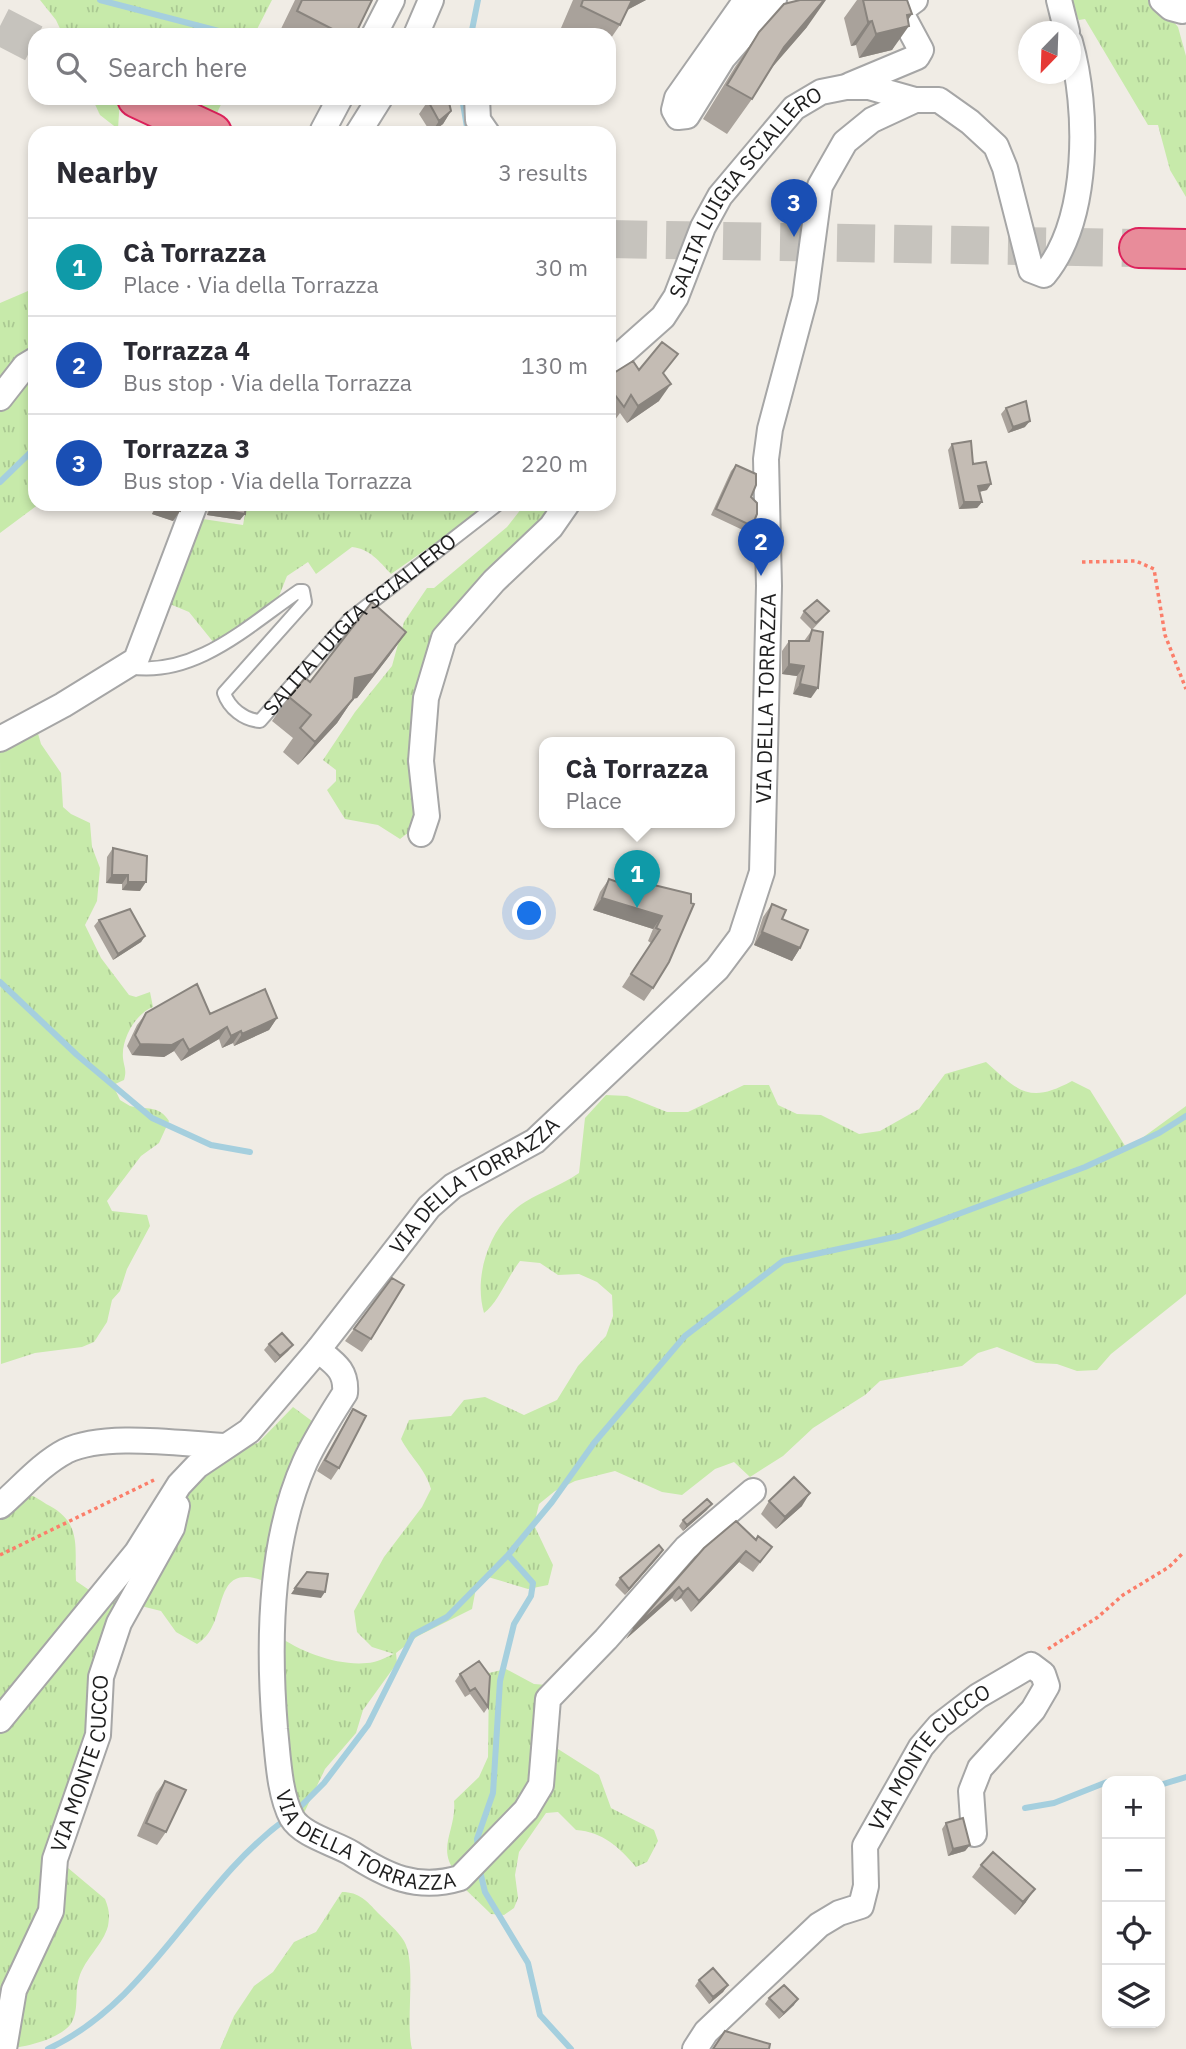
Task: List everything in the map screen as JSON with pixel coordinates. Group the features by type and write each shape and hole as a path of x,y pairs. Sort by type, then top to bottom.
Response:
{"highway":[{"path":"152,105 197,126"},
{"path":"1139,248 1186,249"}],"street":[{"path":"378,28 392,0"},
{"path":"418,28 431,0"},
{"path":"428,28 438,0"},
{"path":"746,0 677,98 674,110 678,117 687,116 723,58 774,0"},
{"path":"846,87 863,77 917,57 921,50 918,40 900,11 915,0"},
{"path":"1059,0 1065,21"},
{"path":"1162,0 1171,8 1182,11 1186,8"},
{"path":"915,100 939,100 970,122 996,146 1005,168 1031,270 1044,275 1059,257 1072,222 1079,186 1082,128 1078,84"},
{"name":"SALITA LUIGIA SCIALLERO","path":"616,359 663,317 676,297 703,227 720,196 794,108 821,92 846,87 869,87 915,100"},
{"name":"VIA DELLA TORRAZZA","path":"0,1720 137,1552 171,1480 249,1431 318,1350 429,1207 453,1186 535,1142 717,969 741,937 762,872 769,586 766,459 770,429 805,298 820,186 845,142 872,120 915,100"},
{"path":"325,126 337,105"},
{"path":"362,126 376,105"},
{"path":"477,105 478,120 482,126"},
{"path":"0,398 28,364"},
{"name":"SALITA LUIGIA SCIALLERO","path":"0,738 128,667 141,651 192,511"},
{"path":"421,834 427,816 421,761 426,698 444,638 495,581 551,527 562,511"},
{"name":"VIA DELLA TORRAZZA","path":"318,1350 341,1370 346,1380 345,1393 305,1462 292,1497 276,1572 270,1664 276,1743 293,1819 309,1832 400,1881 434,1883 460,1878 526,1810 541,1785 548,1699 606,1639 686,1548 753,1491"},
{"path":"0,1506 49,1462 81,1446 111,1440 225,1446"},
{"name":"VIA MONTE CUCCO","path":"4,2049 15,1990 51,1911 55,1859 98,1735 101,1677 119,1623 172,1528 171,1480"},
{"name":"VIA MONTE CUCCO","path":"695,2049 706,2032 819,1925 839,1913 860,1906 866,1886 865,1846 921,1748 939,1726 978,1696 1031,1665 1043,1674 1047,1686 1033,1710 980,1768 971,1791 974,1834"}],"lane":[{"name":"SALITA LUIGIA SCIALLERO","path":"128,667 145,670 184,662 223,645 299,591 303,591 305,602 223,693 236,711 251,721 260,721 350,619 489,511"}],"path":[{"path":"1082,562 1136,561 1154,569 1169,652 1186,689"},
{"path":"0,1555 171,1480"},
{"path":"1031,1665 1071,1632 1098,1617 1123,1595 1170,1567 1184,1552"}],"green space":[{"path":"40,0 272,0 258,28 60,28"},
{"path":"1068,0 1155,0 1178,27 1186,56 1186,197 1170,170 1158,125 1148,125 1085,19 1079,20"},
{"path":"95,105 120,105 118,126 100,115"},
{"path":"198,105 221,105 217,113"},
{"path":"28,291 28,357 0,389 0,303"},
{"path":"28,376 30,511 0,533 0,410"},
{"path":"246,511 481,511 391,574 369,553 352,547 316,574 308,562 287,576 277,601 214,643 189,612 165,602 196,518 243,525"},
{"path":"520,511 553,511 443,629 421,806 413,829 400,839 378,825 345,819 327,790 336,781 336,770 323,760 355,712 392,666 404,622 427,588 434,588 507,527"},
{"path":"37,730 41,744 61,773 63,807 90,823 92,847 100,868 97,901 85,925 101,958 129,995 136,997 150,992 153,1007 136,1021 124,1043 124,1080 113,1085 120,1100 130,1106 157,1110 169,1121 159,1143 141,1156 107,1201 112,1211 147,1215 150,1226 127,1269 120,1291 112,1300 107,1322 94,1342 82,1347 35,1353 1,1364 0,745"},
{"path":"986,1062 1007,1081 1026,1091 1045,1092 1072,1081 1090,1090 1127,1149 1186,1106 1186,1294 1111,1354 1097,1370 1077,1371 1057,1364 1036,1363 997,1347 978,1353 962,1366 880,1381 865,1395 813,1428 783,1456 750,1477 734,1462 715,1469 682,1495 662,1492 615,1471 575,1481 555,1491 539,1504 534,1525 553,1565 548,1585 528,1589 488,1577 476,1588 472,1609 418,1636 396,1653 397,1663 363,1710 356,1733 325,1769 304,1813 294,1806 277,1635 308,1652 344,1662 370,1663 394,1654 372,1647 357,1632 354,1611 384,1557 422,1507 431,1489 401,1439 409,1420 451,1416 464,1400 485,1397 524,1415 557,1400 578,1366 606,1336 613,1316 612,1295 597,1282 579,1274 558,1275 540,1263 520,1261 494,1303 484,1313 481,1283 487,1252 502,1223 525,1202 579,1173 585,1118 606,1095 627,1096 667,1112 688,1112 744,1085 769,1085 778,1105 797,1114 821,1115 859,1134 880,1131 919,1109 945,1074"},
{"path":"293,1407 316,1424 269,1583 250,1577 237,1579 228,1586 208,1635 197,1644 176,1632 161,1611 137,1605 195,1480 240,1448 258,1443"},
{"path":"25,1494 36,1497 61,1513 68,1521 75,1539 76,1581 95,1594 149,1552 49,1852 105,1899 109,1912 108,1926 79,1978 75,2014 70,2025 56,2036 37,2043 0,2049 0,1515"},
{"path":"506,1669 534,1684 547,1685 532,1789 457,1874 451,1865 447,1848 454,1801 479,1777 488,1757 489,1673"},
{"path":"553,1736 558,1749 599,1775 611,1808 654,1830 658,1841 647,1862 636,1867 617,1847 602,1837 576,1830 558,1812 546,1813 519,1852 515,1875 518,1898 514,1908 504,1915 491,1914 462,1886 499,1843"},
{"path":"342,1892 358,1895 366,1901 404,1941 410,1963 412,2049 220,2049 234,2016 254,1986 273,1972 294,1942 316,1932"}],"building":[{"path":"302,0 372,0 358,28 330,28 297,11"},
{"path":"583,0 632,0 620,25 581,6"},
{"path":"800,0 824,0 784,47 752,99 727,85 759,32 784,4"},
{"path":"863,0 907,0 912,14 907,15 909,26 876,34 872,21 868,22"},
{"path":"430,105 450,105 451,111 439,121"},
{"path":"662,342 678,354 663,373 671,384 638,406 631,395 624,407 616,396 616,372 633,361 639,370"},
{"path":"1026,401 1030,421 1013,427 1006,408"},
{"path":"971,441 973,464 986,462 991,484 978,486 982,502 964,502 952,444"},
{"path":"736,465 756,474 756,485 751,497 757,503 757,514 752,526 716,509"},
{"path":"817,600 829,611 816,623 804,611"},
{"path":"372,602 406,632 373,674 355,678 353,699 315,742 300,728 311,715 289,697 305,678 310,682"},
{"path":"812,630 823,632 818,688 800,684 804,666 789,664 789,641 809,641"},
{"path":"113,848 147,856 146,882 128,882 128,875 112,875"},
{"path":"621,877 691,894 691,903 694,904 669,962 653,988 631,974 660,930 656,928 662,916 602,898 609,879 620,883"},
{"path":"772,904 786,910 782,919 808,930 800,948 762,932"},
{"path":"130,909 145,936 118,954 99,920"},
{"path":"197,984 210,1014 265,989 277,1018 242,1034 241,1031 231,1036 227,1027 189,1050 183,1039 172,1045 140,1044 135,1035 146,1013"},
{"path":"392,1278 404,1285 371,1339 354,1329"},
{"path":"282,1333 293,1345 280,1356 269,1344"},
{"path":"353,1409 366,1416 339,1468 325,1460"},
{"path":"794,1477 810,1493 785,1517 769,1501"},
{"path":"707,1499 712,1504 687,1525 683,1520"},
{"path":"736,1521 756,1540 758,1536 772,1547 760,1562 746,1551 699,1601 688,1588 683,1592 679,1587 633,1629 704,1548"},
{"path":"659,1545 663,1550 629,1589 620,1578"},
{"path":"307,1572 328,1574 325,1592 295,1588"},
{"path":"479,1661 490,1676 488,1707 475,1688 470,1691 460,1674"},
{"path":"165,1781 186,1790 166,1832 146,1823"},
{"path":"963,1818 970,1845 953,1849 946,1823"},
{"path":"993,1852 1035,1889 1023,1902 981,1865"},
{"path":"713,1968 728,1985 713,1997 699,1980"},
{"path":"784,1985 798,1999 784,2013 769,1998"},
{"path":"725,2031 770,2044 769,2049 713,2049"}],"waterway":[{"path":"100,0 207,28"},
{"path":"472,28 478,0"},
{"path":"463,105 467,126"},
{"path":"0,482 28,455"},
{"path":"0,982 77,1055 152,1118 211,1145 250,1152"},
{"path":"295,1812 324,1783 368,1725 413,1635 447,1617 508,1555 552,1502 594,1443 685,1336 783,1261 899,1236 1085,1167 1159,1133 1186,1116"},
{"path":"478,1849 477,1839 493,1793 500,1681 514,1624 531,1596 533,1583 508,1555"},
{"path":"1165,1783 1186,1777"},
{"path":"1025,1808 1054,1803 1102,1784"},
{"path":"48,2049 84,2028 116,2002 145,1972 225,1876 254,1846 286,1819"},
{"path":"479,1867 485,1892 528,1963 540,2015 571,2049"}],"tunnel":[{"path":"0,26 28,40"},
{"path":"616,239 1139,248"}],"place":[{"name":"Torrazza 3","path":"794,237"},
{"name":"Torrazza 4","path":"761,576"},
{"name":"Cà Torrazza","path":"637,908"}]}
